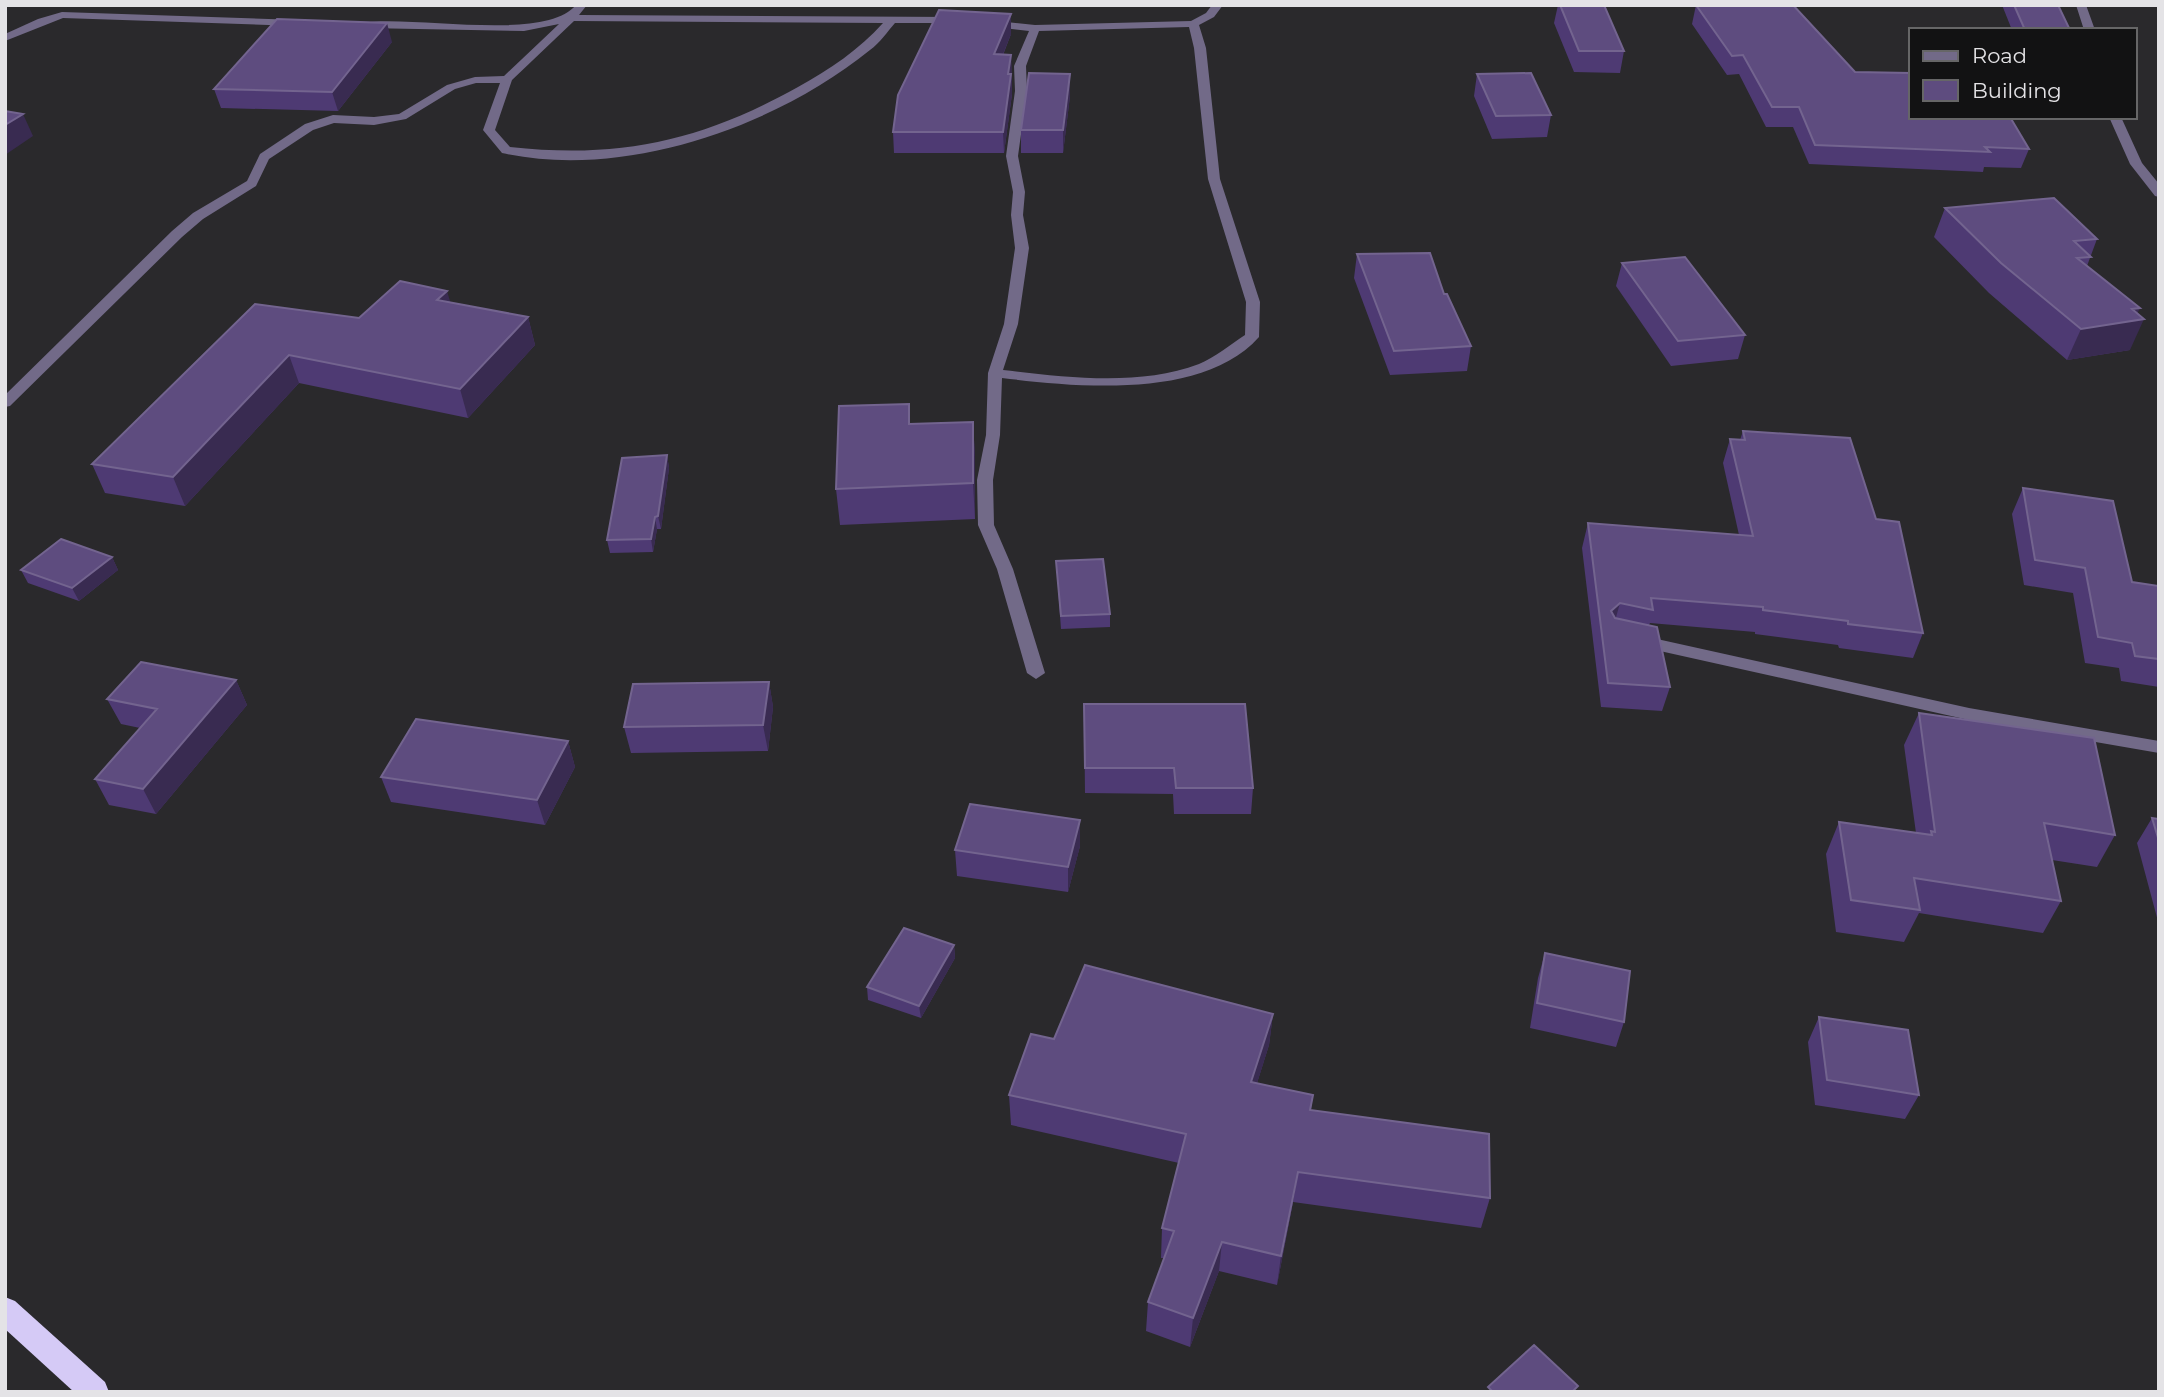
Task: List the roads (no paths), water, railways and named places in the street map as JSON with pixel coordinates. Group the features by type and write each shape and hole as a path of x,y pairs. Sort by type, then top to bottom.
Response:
{"highway":[{"path":"5,1310 95,1392"}],"street":[{"path":"582,5 508,79 489,130 506,150 548,155 636,151 698,137 795,94 868,47 891,20"},
{"path":"352,25 524,28 571,18 958,20 1035,28 1193,24 1210,15 1218,5"},
{"path":"2081,5 2089,28"},
{"path":"5,38 41,21 84,10 312,23"},
{"path":"995,373 1078,382 1139,381 1203,367 1252,337 1253,302 1214,179 1200,48 1193,24"},
{"path":"1035,28 1020,66 1021,91 1012,156 1019,192 1019,273 1011,324 995,373 993,435 985,480 986,525 1005,569 1036,673"},
{"path":"5,403 177,234 198,216 252,183 264,157 310,127 333,119 374,121 402,117 451,87 475,80 508,79"},
{"path":"2116,119 2136,164 2159,193"},
{"path":"1615,636 1969,714 2159,747"}]}
